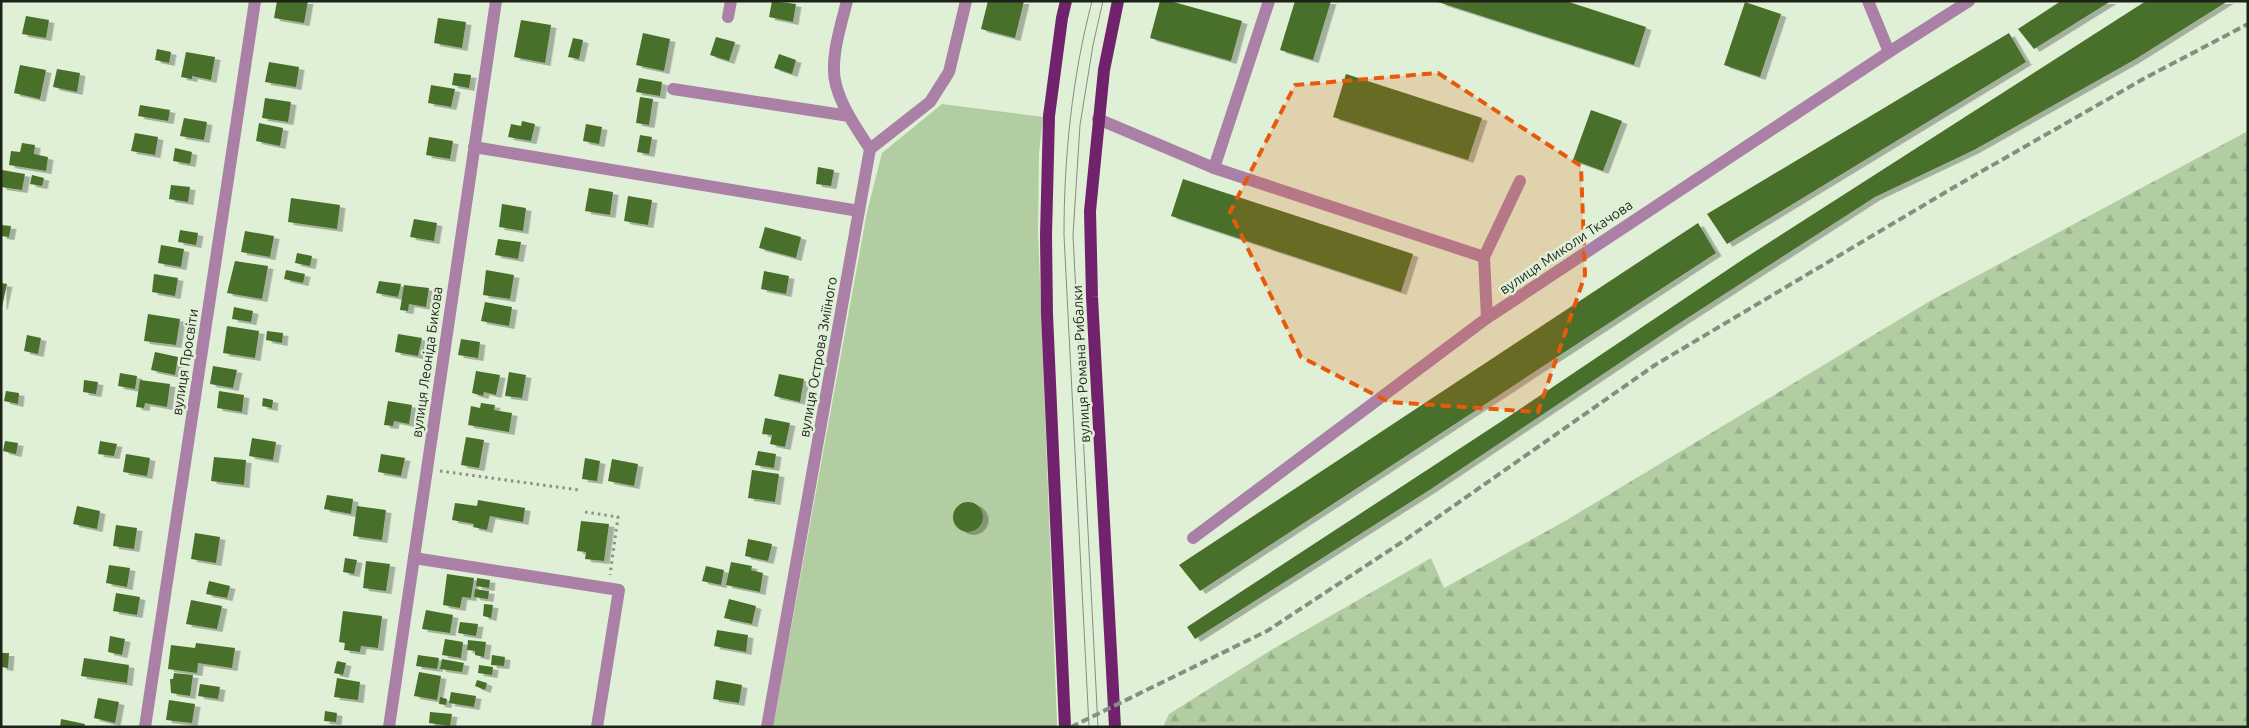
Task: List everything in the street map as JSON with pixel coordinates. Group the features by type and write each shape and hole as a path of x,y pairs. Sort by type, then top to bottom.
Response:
{"main road":[{"path":"1065,727 1047,314 1046,189 1049,116 1066,1"},
{"name":"вулиця Романа Рибалки","path":"1115,727 1092,297 1090,211 1104,70 1118,1"}],"street":[{"name":"вулиця Просвіти","path":"145,727 255,1"},
{"name":"вулиця Леоніда Бикова","path":"389,727 496,1"},
{"path":"728,17 731,1"},
{"path":"847,1 835,48 835,84 849,116 870,149 930,102 949,72 966,1"},
{"path":"1214,168 1269,1"},
{"path":"1868,1 1889,52"},
{"name":"вулиця Миколи Ткачова","path":"1193,538 1487,318 1969,1"},
{"path":"673,89 849,116"},
{"path":"1098,118 1214,168 1484,258"},
{"path":"474,147 859,211"},
{"name":"вулиця Острова Зміїного","path":"767,727 870,149"},
{"path":"1487,318 1484,258 1520,181"},
{"path":"414,558 619,590 597,727"}],"path":[{"path":"427,469 579,490"},
{"path":"585,512 618,516 609,588"}],"highlighted area":[{"path":"1438,73 1581,166 1585,275 1538,412 1389,402 1301,357 1230,212 1295,85"}],"green space":[{"path":"942,104 1043,117 1039,153 1038,231 1057,725 1053,727 773,727 867,212 882,153"},
{"path":"2248,131 2248,727 1163,727 1169,714 1268,652 1431,558 1444,588 1565,521 1930,301"}],"building":[{"path":"277,1 308,1 304,23 274,18"},
{"path":"772,1 796,4 793,22 769,17"},
{"path":"988,1 1024,1 1015,38 981,29"},
{"path":"1160,1 1170,1 1242,21 1231,61 1150,38"},
{"path":"1295,1 1331,1 1313,60 1280,50"},
{"path":"1566,1 1646,27 1634,65 1438,2"},
{"path":"2061,1 2111,1 2034,49 2018,29"},
{"path":"2146,1 2228,1 2134,60 1974,150 1875,197 1675,326 1431,489 1195,639 1187,627 1508,417 1745,258"},
{"path":"1745,2 1781,14 1760,77 1724,65"},
{"path":"26,16 49,20 46,38 22,34"},
{"path":"438,18 466,22 462,48 434,43"},
{"path":"521,20 551,25 545,63 514,57"},
{"path":"643,33 670,39 664,71 636,65"},
{"path":"2009,33 2026,62 1727,244 1707,214"},
{"path":"716,37 735,42 729,61 710,55"},
{"path":"573,38 583,40 579,59 568,57"},
{"path":"157,49 171,52 169,63 155,60"},
{"path":"186,52 215,57 211,80 192,76 192,79 181,77"},
{"path":"779,54 796,60 792,74 774,68"},
{"path":"269,62 299,67 296,87 265,82"},
{"path":"20,65 46,70 40,99 14,93"},
{"path":"57,69 80,73 77,92 53,87"},
{"path":"454,73 471,75 469,88 452,85"},
{"path":"1346,74 1482,118 1468,160 1333,117"},
{"path":"639,78 662,82 660,96 636,92"},
{"path":"431,85 455,89 451,107 428,103"},
{"path":"640,97 653,99 649,125 636,123"},
{"path":"265,98 291,102 288,122 262,118"},
{"path":"140,105 170,110 168,121 138,116"},
{"path":"1591,110 1622,121 1603,171 1573,160"},
{"path":"184,118 207,122 204,140 180,136"},
{"path":"522,121 535,124 531,141 508,137 511,124 521,126"},
{"path":"259,123 283,128 280,146 256,141"},
{"path":"586,124 602,127 599,144 583,141"},
{"path":"135,133 158,137 155,155 131,151"},
{"path":"640,135 652,137 649,154 637,152"},
{"path":"429,137 453,141 450,159 426,155"},
{"path":"22,143 35,145 34,154 48,157 46,171 9,165 11,151 20,152"},
{"path":"175,148 192,152 190,164 173,161"},
{"path":"818,167 834,170 831,186 816,184"},
{"path":"2,170 25,174 22,190 1,187"},
{"path":"32,175 44,178 42,186 30,184"},
{"path":"1183,179 1413,254 1401,292 1171,216"},
{"path":"171,185 190,187 188,202 169,199"},
{"path":"589,188 613,192 610,215 585,211"},
{"path":"628,196 652,200 648,225 624,221"},
{"path":"291,198 340,205 337,229 288,222"},
{"path":"502,204 526,208 523,231 499,227"},
{"path":"414,219 437,223 434,241 410,237"},
{"path":"1698,223 1716,253 1200,591 1179,565"},
{"path":"1,225 11,226 9,237 1,236"},
{"path":"765,227 801,237 796,258 759,248"},
{"path":"180,230 198,233 196,245 178,242"},
{"path":"245,231 274,236 270,257 241,252"},
{"path":"498,239 521,242 518,259 495,255"},
{"path":"161,245 184,249 181,267 158,263"},
{"path":"297,253 312,256 310,266 295,263"},
{"path":"235,261 268,266 262,299 227,293"},
{"path":"286,270 305,274 303,283 284,279"},
{"path":"486,270 514,275 510,299 483,295"},
{"path":"764,271 789,276 786,294 761,289"},
{"path":"154,274 178,278 175,296 152,292"},
{"path":"379,281 401,284 398,297 376,293"},
{"path":"1,283 7,284 2,307 1,306"},
{"path":"404,285 429,288 426,307 409,304 408,311 400,310"},
{"path":"485,302 512,307 509,326 481,321"},
{"path":"234,307 253,311 251,322 232,319"},
{"path":"148,314 180,319 176,345 144,341"},
{"path":"227,326 259,331 255,358 223,353"},
{"path":"267,331 283,333 282,343 266,340"},
{"path":"398,334 422,338 418,356 395,352"},
{"path":"27,335 41,338 38,354 24,351"},
{"path":"461,339 480,342 478,358 458,355"},
{"path":"155,352 178,357 175,375 151,370"},
{"path":"213,366 237,370 233,388 210,384"},
{"path":"476,371 500,375 496,395 484,392 483,396 472,393"},
{"path":"509,372 526,375 522,398 505,396"},
{"path":"120,373 137,376 135,389 118,386"},
{"path":"779,374 804,379 800,402 774,396"},
{"path":"84,380 98,382 96,394 83,392"},
{"path":"140,380 170,384 167,407 145,403 144,408 136,407"},
{"path":"6,391 19,393 18,404 4,401"},
{"path":"219,391 244,395 242,412 217,408"},
{"path":"263,398 273,400 272,408 262,406"},
{"path":"388,401 412,405 409,424 394,421 393,426 384,425"},
{"path":"481,403 495,405 494,410 512,413 509,432 468,425 471,406 480,408"},
{"path":"765,418 790,423 785,447 770,444 772,435 762,434"},
{"path":"466,437 484,440 479,468 461,465"},
{"path":"252,438 276,442 273,460 249,456"},
{"path":"5,441 18,443 16,454 3,451"},
{"path":"100,441 117,444 114,456 98,454"},
{"path":"758,451 776,454 774,468 755,465"},
{"path":"126,454 150,458 147,476 123,472"},
{"path":"381,454 405,458 401,476 378,472"},
{"path":"214,457 246,460 244,485 211,481"},
{"path":"585,458 600,461 597,481 582,479"},
{"path":"612,459 638,464 634,486 608,481"},
{"path":"752,470 779,474 775,502 748,498"},
{"path":"327,495 353,499 351,514 324,509"},
{"path":"478,500 525,508 523,522 490,516 487,530 473,527 474,524 452,520 455,503 477,506"},
{"path":"968,502 974,503 982,511 982,523 974,531 968,532 962,531 954,523 953,517 954,511 962,503"},
{"path":"77,506 100,511 97,529 73,524"},
{"path":"357,506 386,510 382,540 353,536"},
{"path":"581,521 609,524 604,561 585,559 586,552 577,551"},
{"path":"116,525 137,528 134,549 113,546"},
{"path":"195,533 220,537 216,563 191,559"},
{"path":"748,539 772,544 768,561 745,556"},
{"path":"345,558 357,560 354,574 343,572"},
{"path":"366,561 390,564 386,591 363,588"},
{"path":"731,562 752,566 751,570 763,573 760,592 726,585"},
{"path":"109,565 130,568 127,587 106,583"},
{"path":"706,566 724,570 721,585 702,581"},
{"path":"447,574 474,578 471,598 462,597 460,608 443,605"},
{"path":"477,578 490,580 489,588 476,586"},
{"path":"209,581 230,586 227,598 206,594"},
{"path":"475,589 489,591 488,599 474,597"},
{"path":"116,593 140,597 137,615 113,611"},
{"path":"729,599 756,606 752,624 724,618"},
{"path":"191,600 222,606 217,629 186,624"},
{"path":"484,604 493,605 491,618 483,616"},
{"path":"426,610 453,615 450,633 422,629"},
{"path":"343,611 382,616 378,648 361,646 360,652 344,650 345,643 339,642"},
{"path":"460,622 478,624 476,636 458,633"},
{"path":"717,630 748,635 746,652 714,646"},
{"path":"110,636 125,639 122,655 108,652"},
{"path":"445,639 463,642 461,658 442,655"},
{"path":"468,640 486,642 484,657 475,655 475,651 467,650"},
{"path":"196,643 235,648 232,668 198,663 197,673 168,669 171,645 195,648"},
{"path":"1,653 9,653 8,668 1,667"},
{"path":"418,655 439,658 437,669 416,666"},
{"path":"492,655 505,657 504,666 491,665"},
{"path":"84,658 129,665 127,683 81,676"},
{"path":"442,659 464,663 462,672 440,669"},
{"path":"337,661 346,663 343,675 334,673"},
{"path":"479,665 493,667 492,675 478,673"},
{"path":"419,672 441,676 437,700 414,696"},
{"path":"174,673 193,675 190,696 171,693 170,679 173,679"},
{"path":"337,678 360,682 358,700 334,697"},
{"path":"477,680 487,683 485,690 475,686"},
{"path":"716,680 742,685 739,703 713,699"},
{"path":"200,684 220,687 218,699 198,696"},
{"path":"451,692 476,696 474,707 449,703"},
{"path":"440,697 447,699 446,705 439,704"},
{"path":"98,698 119,702 115,723 94,718"},
{"path":"169,700 195,704 192,723 166,720"},
{"path":"325,711 337,713 336,722 324,721"},
{"path":"430,712 452,714 450,726 429,723"},
{"path":"61,719 85,724 84,727 60,727"}],"tram line":[{"path":"1089,727 1064,205 1070,117 1079,59 1092,1"},
{"path":"1098,727 1073,235 1080,125 1093,45 1103,1"}],"railway":[{"path":"1071,727 1267,631 1405,540 1655,365 1956,186 2145,78 2248,24"}]}
